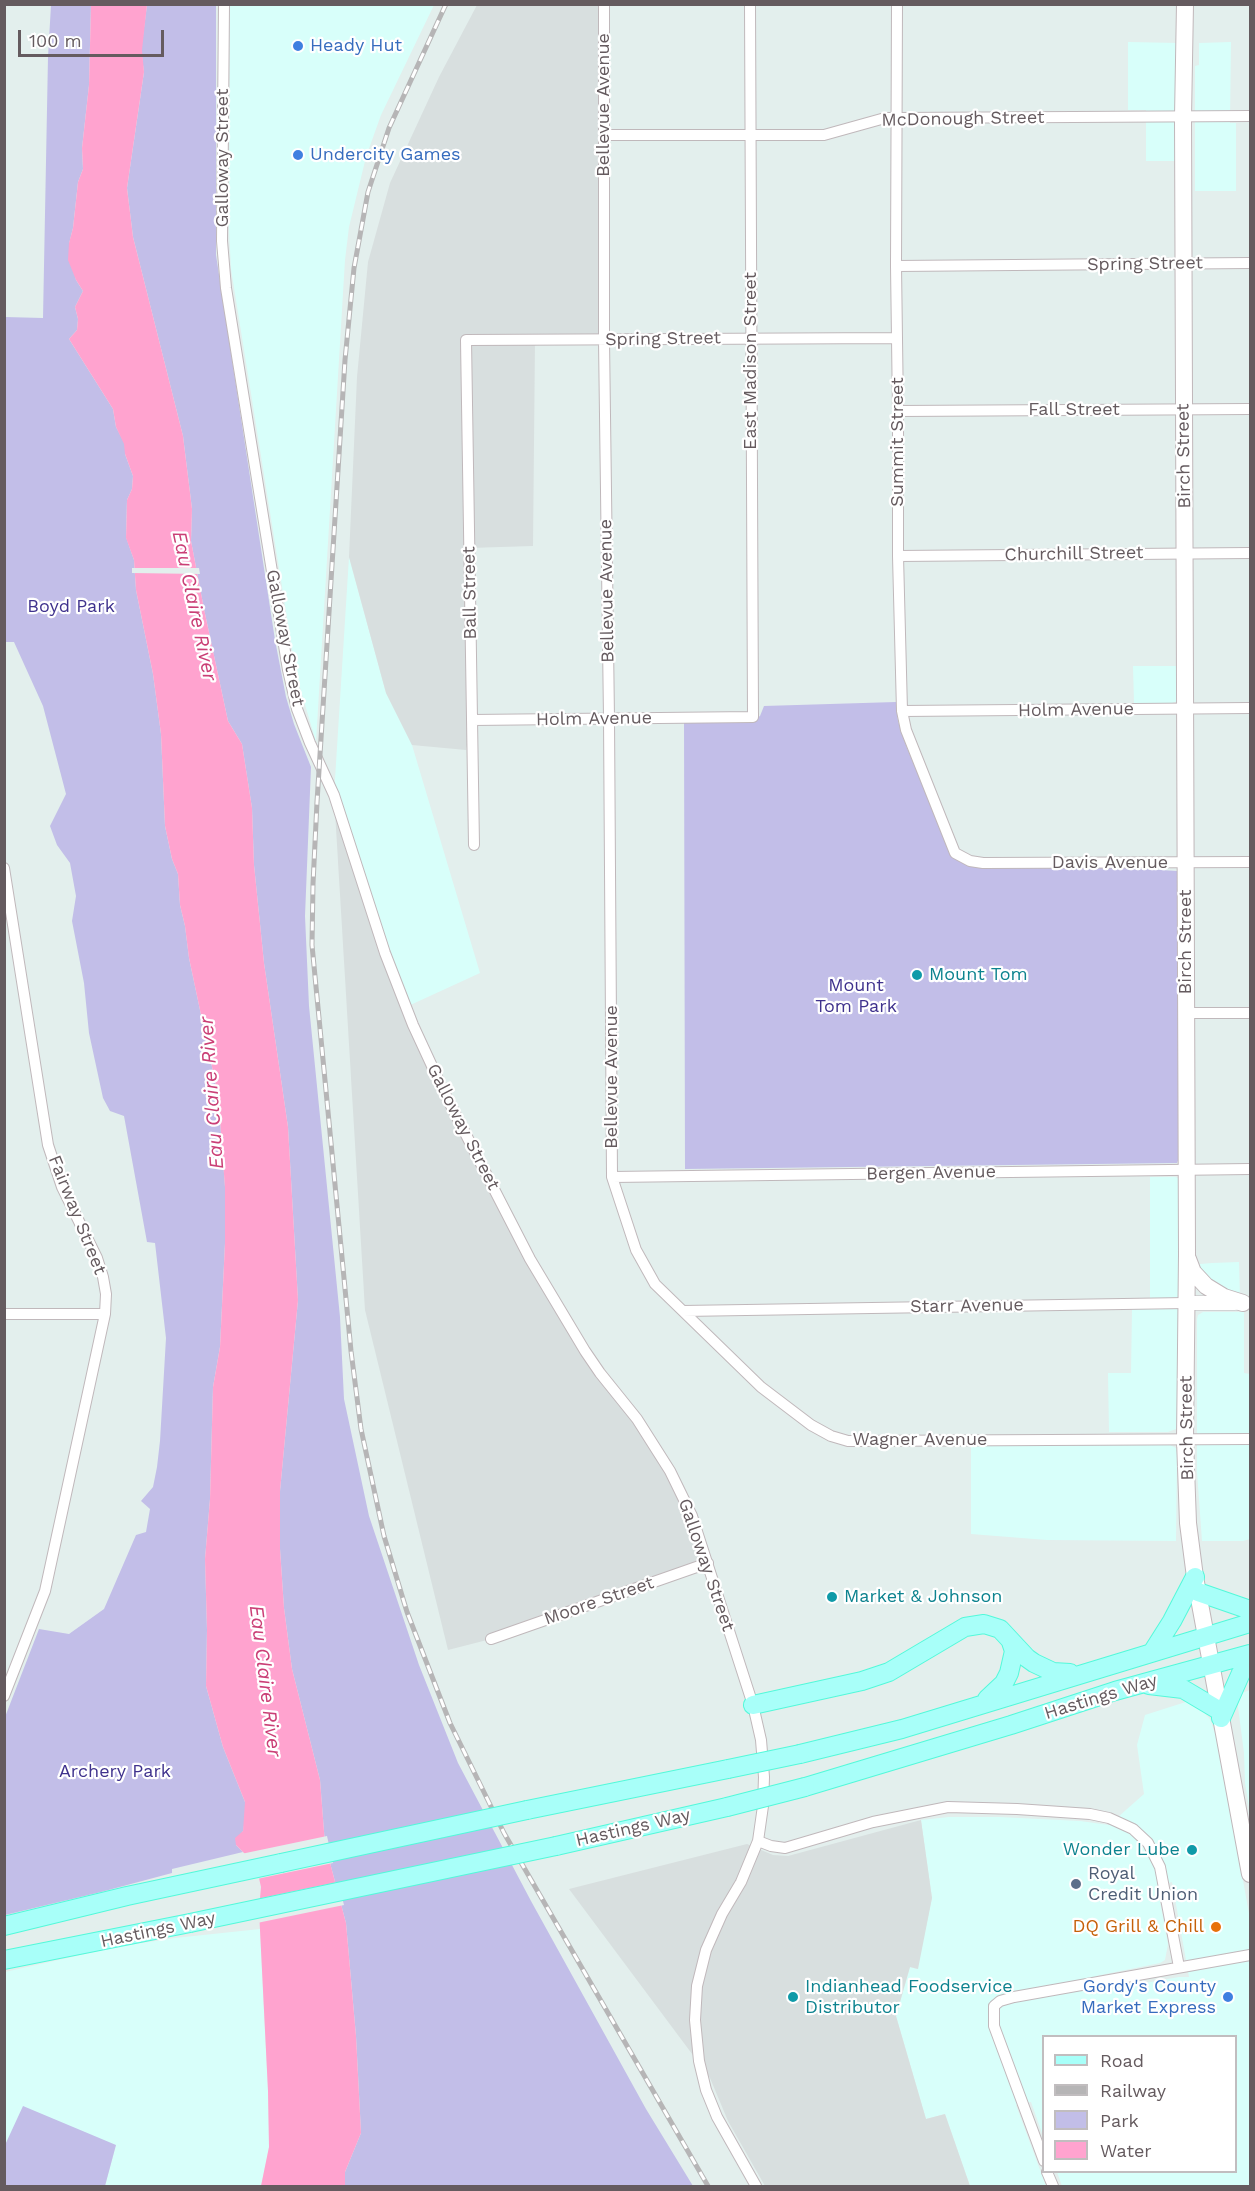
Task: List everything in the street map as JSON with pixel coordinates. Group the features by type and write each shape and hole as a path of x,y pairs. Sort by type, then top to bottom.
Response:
{"main road":[{"name":"Birch Street","path":"1185,4 1183,117 1187,1254 1185,1440 1188,1523 1196,1584 1251,1874"},
{"path":"1187,1254 1193,1272 1206,1286 1224,1297 1247,1303"},
{"path":"1153,1651 1196,1584 1251,1610"},
{"name":"Hastings Way","path":"4,1926 175,1886 800,1754 902,1729 984,1702 1251,1623"},
{"path":"753,1705 862,1681 889,1672 965,1627 984,1624 1000,1629 1027,1659 1053,1672 1082,1673"},
{"path":"984,1702 1004,1683 1009,1673 1014,1651 1011,1642"},
{"name":"Hastings Way","path":"4,1960 556,1846 727,1807 805,1787 1141,1684 1251,1654"},
{"path":"1141,1684 1183,1689 1221,1714 1241,1673 1251,1660"}],"street":[{"name":"Galloway Street","path":"224,4 222,241 226,288 288,670 297,709 334,795 388,962 413,1025 444,1092 530,1259 569,1326 600,1373 637,1419 670,1471 692,1516 753,1705 761,1740 764,1777 758,1841 741,1882 722,1914 706,1950 697,1986 695,2020 699,2061 706,2090 717,2116 756,2187"},
{"name":"Bellevue Avenue","path":"604,4 604,340 612,1177"},
{"name":"East Madison Street","path":"750,4 753,717"},
{"name":"Summit Street","path":"897,4 898,556 902,711 906,730 955,853 970,861"},
{"name":"McDonough Street","path":"604,135 824,135 885,118 1251,116"},
{"name":"Spring Street","path":"896,266 1251,263"},
{"name":"Spring Street","path":"466,340 897,338"},
{"name":"Ball Street","path":"466,340 474,845"},
{"name":"Fall Street","path":"898,411 1251,409"},
{"name":"Churchill Street","path":"898,556 1251,553"},
{"name":"Holm Avenue","path":"902,711 1251,708"},
{"name":"Holm Avenue","path":"472,720 753,717"},
{"name":"Davis Avenue","path":"970,861 983,863 1251,862"},
{"name":"Fairway Street","path":"4,868 48,1145 62,1188 97,1258 106,1294 105,1314 45,1591 4,1696"},
{"path":"1186,1013 1251,1013"},
{"name":"Bergen Avenue","path":"612,1177 1251,1169"},
{"name":"Wagner Avenue","path":"612,1177 636,1250 655,1284 761,1387 812,1425 831,1436 848,1441 1251,1439"},
{"name":"Starr Avenue","path":"682,1311 1247,1303"},
{"path":"4,1314 105,1314"},
{"name":"Moore Street","path":"491,1639 708,1563"},
{"path":"758,1841 785,1848 873,1822 948,1807 1017,1809 1090,1814 1109,1818 1133,1829 1148,1843 1160,1867 1179,1967"},
{"path":"1042,2156 994,2026 994,2006 1000,2001 1014,1997 1251,1955"},
{"path":"1047,2173 1053,2187"}],"shaded area":[{"path":"230,5 434,5 381,115 366,157 349,227 345,260 316,742 296,674 231,269 229,229"},
{"path":"477,5 604,5 604,340 535,340 533,546 469,548 472,720 466,750 412,745 386,693 349,557 357,377 368,262 390,183 439,77"},
{"path":"1128,42 1179,43 1180,161 1146,161 1146,110 1128,110"},
{"path":"1231,42 1230,123 1236,123 1236,191 1195,191 1195,66 1199,65 1199,43"},
{"path":"349,557 386,693 412,745 480,973 406,1007 334,795"},
{"path":"1133,666 1180,666 1178,701 1134,703"},
{"path":"334,795 413,1025 530,1259 670,1471 708,1563 491,1639 448,1650 365,1310"},
{"path":"1150,1177 1175,1177 1178,1178 1179,1184 1177,1423 1176,1429 1168,1432 1109,1432 1108,1373 1131,1373 1132,1309 1150,1308"},
{"path":"1239,1262 1240,1298 1188,1265 1212,1263"},
{"path":"1203,1312 1244,1312 1244,1373 1250,1374 1250,1539 1243,1541 1202,1541 1197,1472 1197,1319 1198,1315"},
{"path":"1170,1445 1176,1448 1177,1455 1176,1541 1047,1540 971,1534 971,1446"},
{"path":"1250,1690 1250,1813 1238,1707 1239,1694"},
{"path":"1192,1700 1210,1719 1218,1742 1250,1919 1250,2186 1062,2186 1057,2173 1237,2173 1237,2035 1042,2035 1042,2133 1031,2102 1016,2105 1046,2186 970,2186 945,2114 926,2119 896,2016 910,1967 917,1969 932,1898 921,1820 949,1817 999,1817 1080,1821 1109,1825 1144,1794 1137,1745 1145,1715","holes":["1172,1882 1189,1977 1100,1991 1096,1976 1165,1960 1168,1944 1157,1886"]},
{"path":"921,1820 932,1898 918,1969 910,1967 896,2016 926,2119 945,2114 970,2186 765,2186 728,2121 710,2078 569,1889 747,1844 773,1855 788,1856"},
{"path":"260,1929 269,2147 261,2186 105,2186 116,2145 5,2145 5,1972 116,1947"}],"green space":[{"path":"51,5 91,5 89,85 82,148 83,169 78,182 69,244 76,280 83,291 75,307 78,319 77,330 69,339 113,409 116,427 125,444 125,454 133,476 132,489 127,500 126,537 134,560 136,590 153,674 161,734 165,826 172,859 178,874 180,905 189,958 215,1081 220,1120 225,1187 225,1243 220,1347 213,1387 210,1499 205,1559 206,1686 223,1747 245,1802 245,1821 236,1845 243,1852 172,1869 172,1873 101,1892 5,1915 5,1717 39,1629 69,1634 104,1609 136,1535 146,1532 150,1509 141,1501 153,1487 157,1467 166,1338 155,1243 147,1242 124,1116 110,1111 103,1098 89,1033 84,983 72,921 76,896 70,863 57,845 50,826 66,794 43,706 14,642 5,642 5,317 43,318"},
{"path":"147,5 216,5 216,255 275,640 286,697 311,767 305,916 309,1006 340,1317 344,1399 369,1516 419,1665 458,1763 646,2109 693,2186 345,2186 345,2172 361,2133 356,2036 346,1923 325,1844 320,1780 292,1669 284,1608 280,1549 280,1491 298,1300 288,1127 264,963 254,865 252,808 242,744 228,721 191,541 192,509 183,436 133,237 127,188 144,72 141,50"},
{"name":"Mount Tom Park","path":"896,702 898,721 907,748 953,856 961,862 978,868 1112,867 1177,871 1179,874 1179,1158 1177,1163 685,1169 684,721 755,719 760,716 764,706"},
{"path":"23,2106 116,2145 105,2186 5,2186 5,2145"}],"water":[{"name":"Eau Claire River","path":"91,5 147,5 142,50 144,72 127,188 133,237 183,436 192,509 191,541 228,721 242,744 252,808 254,865 264,963 288,1127 298,1300 280,1491 280,1549 284,1608 292,1669 320,1780 325,1844 346,1923 356,2036 361,2133 345,2172 345,2186 261,2186 269,2147 259,1910 261,1887 256,1865 236,1845 235,1838 243,1831 245,1802 223,1747 206,1686 205,1559 210,1499 213,1387 220,1347 225,1243 225,1188 220,1120 215,1081 189,958 180,905 178,874 172,859 165,826 161,734 153,674 136,590 134,560 126,538 127,500 132,489 133,476 124,444 116,427 113,409 69,339 77,330 78,319 75,307 83,291 68,260 78,182 83,169 82,148 89,85"}],"pier":[{"path":"132,568 199,568 200,574 132,573"},
{"path":"327,1836 333,1863 257,1879 253,1867 241,1854"},
{"path":"338,1882 344,1905 257,1923 257,1899"}],"railway":[{"path":"446,4 389,128 368,192 354,268 345,360 317,802 312,945 351,1351 361,1429 384,1536 407,1612 450,1723 504,1833 708,2186"}],"place":[{"name":"Heady Hut","path":"298,46"},
{"name":"Undercity Games","path":"298,155"},
{"name":"Mount Tom","path":"917,975"},
{"name":"Market & Johnson","path":"832,1597"},
{"name":"Wonder Lube","path":"1192,1850"},
{"name":"Royal Credit Union","path":"1076,1884"},
{"name":"DQ Grill & Chill","path":"1216,1927"},
{"name":"Indianhead Foodservice Distributor","path":"793,1997"},
{"name":"Gordy's County Market Express","path":"1228,1997"}],"park label":[{"name":"Boyd Park","path":"71,607"},
{"name":"Archery Park","path":"115,1772"}]}
